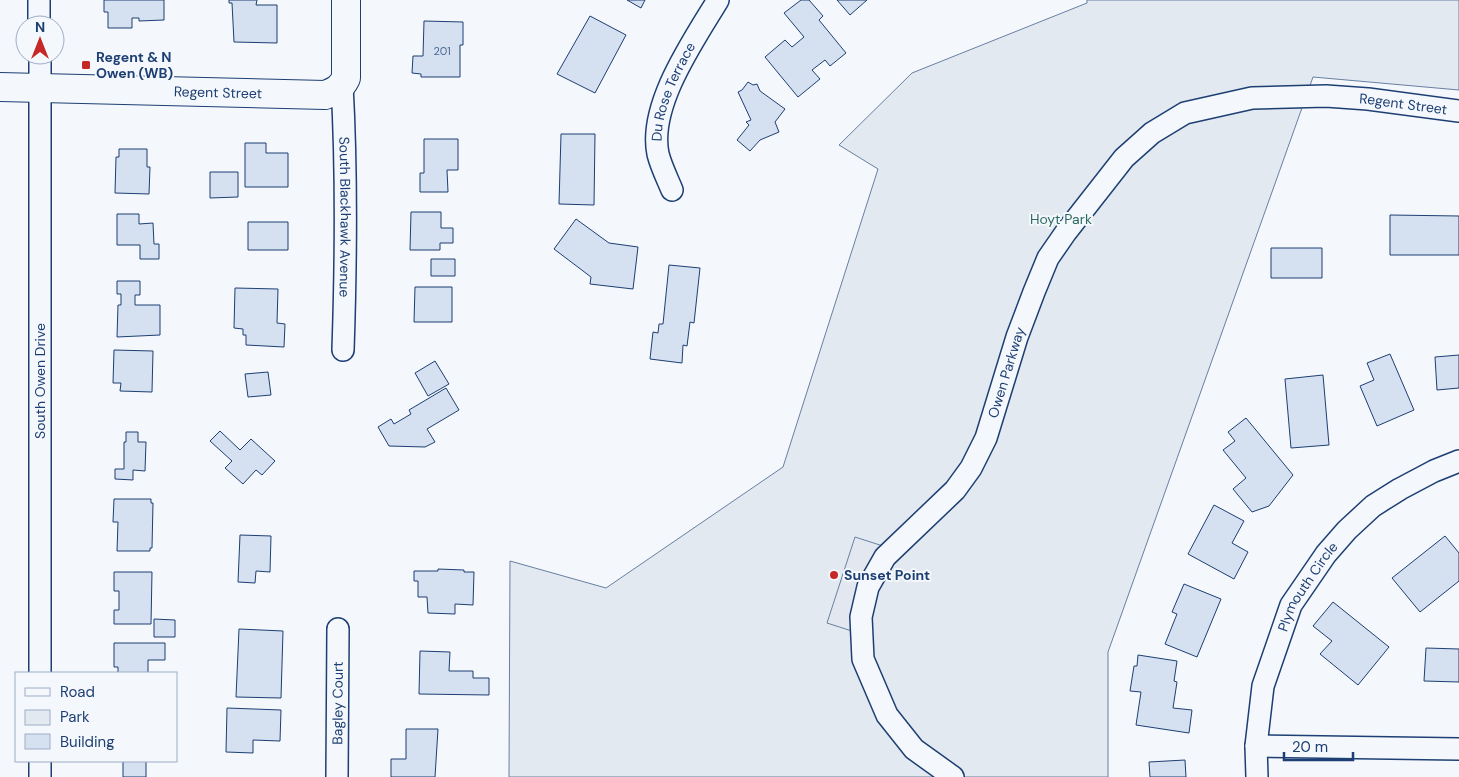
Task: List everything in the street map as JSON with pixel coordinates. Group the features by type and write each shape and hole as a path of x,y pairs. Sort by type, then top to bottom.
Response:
{"street":[{"path":"39,0 40,15"},
{"path":"342,85 346,78 346,0"},
{"name":"Du Rose Terrace","path":"672,190 658,153 657,123 667,91 718,0"},
{"name":"South Owen Drive","path":"40,65 40,672"},
{"name":"Regent Street","path":"0,87 325,95 336,92 342,85"},
{"name":"South Blackhawk Avenue","path":"342,85 346,144 347,216 342,350"},
{"name":"Regent Street","path":"1346,97 1459,110"},
{"name":"Owen Parkway","path":"953,777 914,749 887,715 863,659 861,617 868,587 885,557 955,490 971,468 986,438 1017,337 1048,258 1124,158 1152,134 1185,113 1252,98 1346,97"},
{"name":"Plymouth Circle","path":"1257,777 1256,746 1263,686 1291,605 1326,554 1346,530 1373,506 1408,484 1459,461"},
{"name":"Bagley Court","path":"337,777 338,629"},
{"path":"1256,746 1459,749"},
{"path":"40,762 40,777"}],"green space":[{"name":"Hoyt Park","path":"1087,0 1459,0 1459,90 1313,77 1108,652 1108,777 509,777 510,561 606,588 783,467 878,169 839,145 912,73 1087,3"}],"shaded area":[{"path":"855,537 886,547 858,633 827,623"}],"building":[{"path":"104,0 164,0 164,20 139,21 139,18 132,18 132,28 108,28 108,12 104,12"},
{"path":"229,0 257,0 256,5 277,5 277,43 234,42 232,3 229,3"},
{"path":"627,0 645,0 641,8"},
{"path":"801,0 809,0 823,16 819,20 846,53 830,66 825,60 812,70 820,79 798,97 765,57 785,40 792,47 804,37 784,13"},
{"path":"837,0 867,0 850,15"},
{"path":"590,16 626,35 595,93 557,74"},
{"path":"424,21 463,22 463,45 460,45 460,77 421,77 421,74 412,73 413,56 423,56"},
{"path":"748,82 753,85 757,84 760,91 785,109 775,122 779,132 760,140 750,151 737,140 749,125 746,122 751,120 738,92"},
{"path":"561,134 595,134 594,205 559,204"},
{"path":"424,139 458,139 458,170 447,170 448,192 420,192 420,173 424,173"},
{"path":"245,143 266,143 266,153 288,153 288,187 245,187"},
{"path":"119,149 147,149 147,167 150,167 149,194 115,193 116,157 119,157"},
{"path":"210,172 238,172 238,197 210,198"},
{"path":"411,212 441,212 441,228 453,228 453,243 440,243 440,250 410,250"},
{"path":"117,214 139,214 139,224 153,223 154,244 159,244 159,259 140,259 140,245 117,245"},
{"path":"1390,215 1459,216 1459,255 1390,255"},
{"path":"576,219 609,243 638,247 633,289 590,284 591,277 554,249"},
{"path":"248,222 288,222 288,250 248,250"},
{"path":"1271,248 1322,248 1322,278 1271,278"},
{"path":"431,259 455,259 455,276 431,276"},
{"path":"669,265 700,268 694,323 690,322 687,346 683,345 682,363 650,359 653,332 658,333 659,324 663,324"},
{"path":"117,281 140,281 140,295 135,295 135,305 160,305 160,335 117,337 118,305 121,305 121,294 117,294"},
{"path":"415,287 452,287 452,322 414,322"},
{"path":"235,288 278,289 277,323 285,324 284,347 246,345 246,335 243,335 243,329 234,328"},
{"path":"114,350 153,351 152,392 120,391 121,383 113,383"},
{"path":"1390,354 1414,410 1377,426 1360,386 1374,380 1367,363"},
{"path":"1459,355 1459,388 1437,390 1435,357"},
{"path":"435,361 449,384 428,396 415,373"},
{"path":"268,372 271,395 248,397 245,374"},
{"path":"1323,375 1329,445 1291,448 1285,379"},
{"path":"446,388 459,410 427,429 435,442 425,447 389,446 378,427 391,419 394,424 411,414 409,410"},
{"path":"1246,418 1293,475 1269,506 1252,512 1233,489 1246,478 1223,450 1235,441 1228,432"},
{"path":"220,431 240,450 251,439 275,461 262,475 256,470 243,484 225,468 232,461 210,441"},
{"path":"126,432 138,432 138,442 146,442 145,471 133,470 133,480 115,479 115,469 124,469"},
{"path":"114,499 151,499 151,503 153,503 152,548 150,548 150,551 117,551 118,522 113,522"},
{"path":"1214,505 1244,521 1232,543 1248,552 1234,579 1188,554"},
{"path":"240,535 271,536 270,572 256,571 255,583 238,582"},
{"path":"1445,536 1459,553 1459,581 1420,612 1392,578"},
{"path":"438,569 474,572 473,605 455,604 455,614 428,613 427,597 418,597 418,581 414,581 414,571 438,571"},
{"path":"114,572 152,572 151,624 114,624 114,610 119,610 119,591 114,591"},
{"path":"1184,584 1221,599 1197,657 1165,644 1177,614 1172,612"},
{"path":"1333,602 1389,647 1358,685 1320,654 1332,641 1313,626"},
{"path":"154,619 175,620 175,637 154,637"},
{"path":"239,629 283,631 281,698 236,697"},
{"path":"114,643 165,643 165,660 148,660 148,672 118,672 118,667 114,667"},
{"path":"1426,648 1459,649 1459,682 1424,681"},
{"path":"420,651 450,652 449,671 473,671 473,678 489,678 489,695 419,694"},
{"path":"1138,655 1177,661 1174,681 1177,682 1173,708 1192,710 1189,733 1136,725 1141,692 1130,691 1134,666 1137,666"},
{"path":"227,708 281,710 280,741 253,740 253,753 226,752"},
{"path":"406,729 438,729 435,777 391,777 391,759 406,759"},
{"path":"1185,760 1186,777 1150,777 1149,762"},
{"path":"123,762 146,762 146,777 123,777"}],"place":[{"name":"Regent & N Owen (WB)","path":"86,65"},
{"name":"Sunset Point","path":"834,575"}]}
